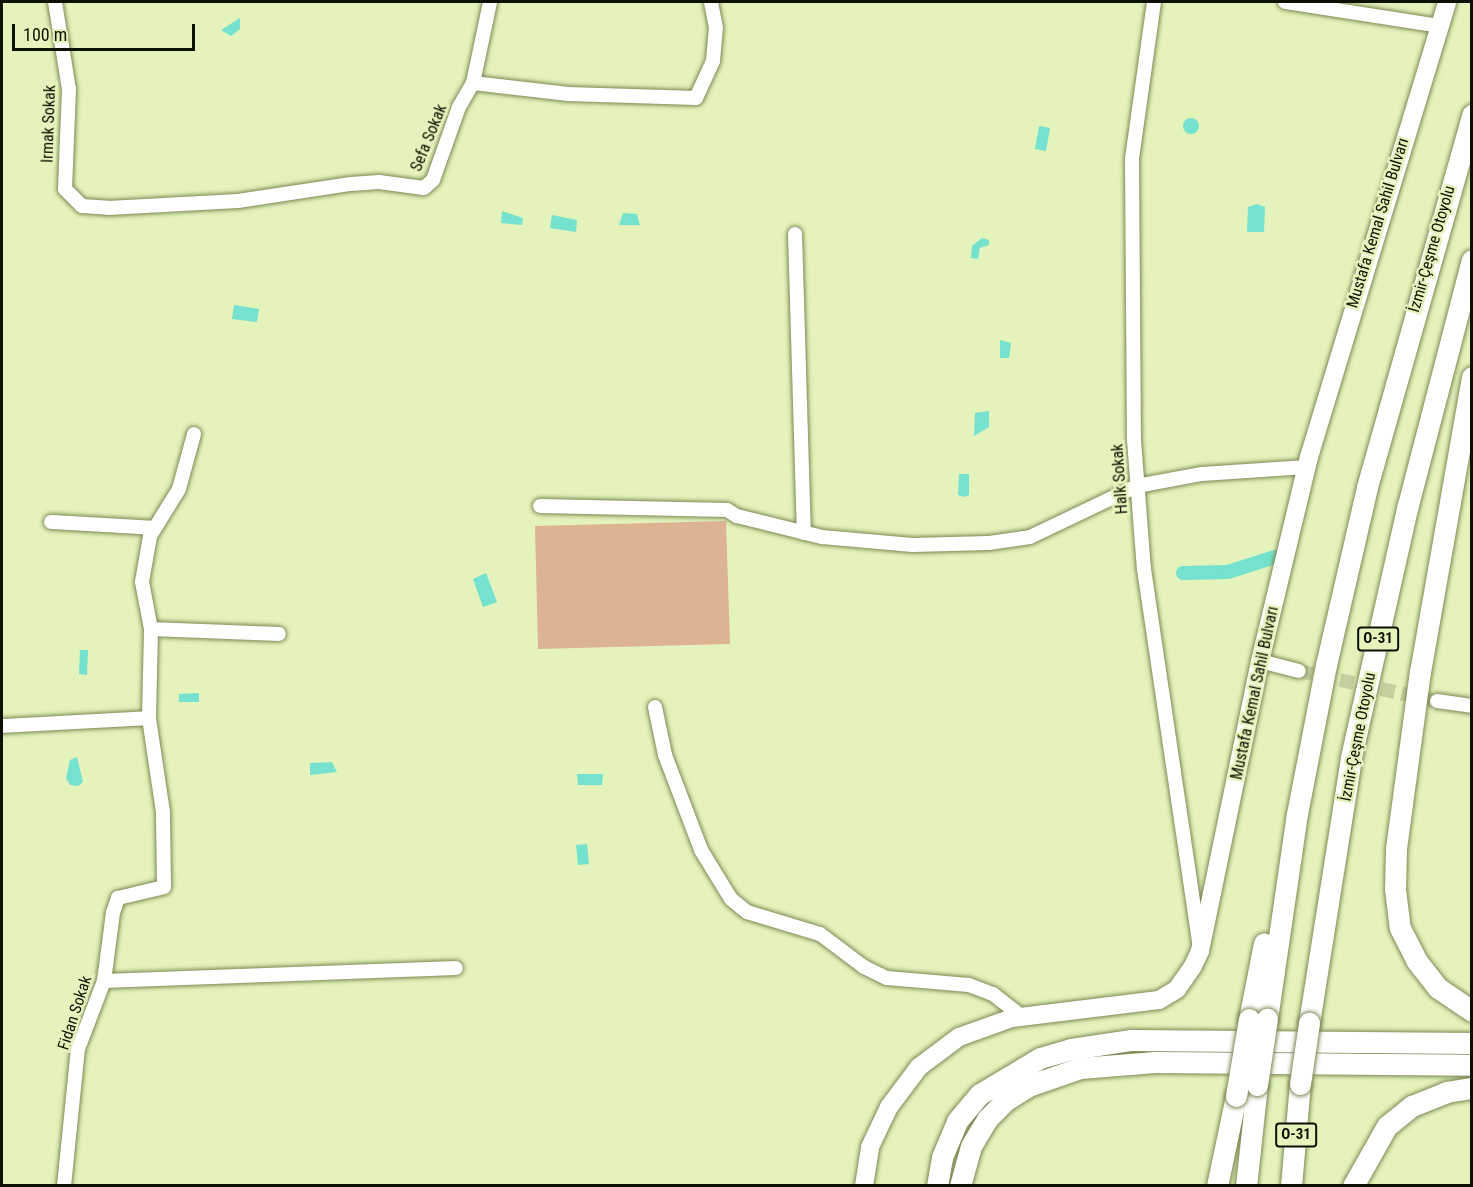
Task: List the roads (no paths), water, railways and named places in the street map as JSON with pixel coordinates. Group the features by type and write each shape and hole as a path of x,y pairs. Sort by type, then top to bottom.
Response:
{"highway":[{"name":"İzmir-Çeşme Otoyolu","path":"1258,1019 1297,814 1367,487 1472,115"},
{"name":"İzmir-Çeşme Otoyolu","path":"1291,1185 1300,1084 1352,757 1408,505 1472,261"},
{"path":"1472,377 1420,671 1396,849 1395,889 1400,928 1416,960 1438,988 1472,1011"},
{"path":"1217,1185 1236,1096 1258,1019"},
{"name":"O-31","path":"1246,1185 1257,1085 1258,1019"},
{"path":"937,1185 942,1157 957,1121 980,1094 1040,1058 1071,1049 1131,1040 1472,1043"},
{"path":"960,1185 972,1146 987,1119 1006,1100 1028,1086 1080,1068 1155,1062 1472,1065"},
{"path":"1353,1185 1387,1126 1412,1106 1446,1092 1472,1088"}],"main road":[{"name":"Mustafa Kemal Sahil Bulvarı","path":"864,1185 870,1147 889,1107 918,1067 959,1037 1021,1016 1159,1000 1185,979 1200,951 1260,661 1307,467 1347,323 1447,2"}],"street":[{"name":"Irmak Sokak","path":"55,2 69,89 65,189 82,206"},
{"name":"Sefa Sokak","path":"82,206 200,204 365,183 424,188 433,180 459,107 473,83 490,2"},
{"path":"473,83 568,94 696,98 713,61 716,27 711,2"},
{"name":"Halk Sokak","path":"1154,2 1132,159 1133,395 1137,486 1160,693 1200,951"},
{"path":"1285,2 1440,26"},
{"path":"795,234 804,533"},
{"path":"2,726 149,718 151,629 142,582 154,528 179,489 194,434"},
{"path":"540,506 727,510 737,516 804,533 914,545 989,543 1030,537 1137,486 1202,474 1307,467"},
{"path":"51,522 154,528"},
{"path":"151,629 279,634"},
{"path":"1260,661 1299,671"},
{"path":"1437,701 1472,706"},
{"path":"655,707 665,755 693,834 725,889 747,912 820,934 864,967 887,978 969,986 993,994 1021,1016"},
{"name":"Fidan Sokak","path":"64,1185 78,1049 104,981 118,898 164,887 159,768 149,718"},
{"path":"104,981 456,968"}],"water":[{"path":"240,18 240,29 231,36 221,30"},
{"path":"1188,118 1194,118 1199,126 1197,132 1188,134 1183,129 1183,123"},
{"path":"1039,126 1050,128 1046,151 1035,149"},
{"path":"1257,204 1265,207 1264,232 1247,232 1248,207"},
{"path":"502,211 523,218 522,225 501,223"},
{"path":"623,213 637,214 640,225 619,225"},
{"path":"552,215 577,220 576,232 550,228"},
{"path":"982,238 989,240 989,245 980,248 978,259 971,258 972,246"},
{"path":"234,305 259,309 257,322 232,319"},
{"path":"1000,340 1011,343 1009,358 1000,358"},
{"path":"989,411 989,427 974,436 975,413"},
{"path":"959,474 969,474 969,495 964,497 958,495"},
{"path":"486,573 497,602 483,607 473,579"},
{"path":"80,650 88,650 87,675 79,674"},
{"path":"199,693 199,702 179,702 179,694"},
{"path":"77,757 83,782 78,786 70,785 66,778 70,760"},
{"path":"332,762 337,772 310,775 310,763"},
{"path":"577,774 603,774 602,785 578,785"},
{"path":"587,844 589,864 578,865 576,845"}],"waterway":[{"path":"1183,573 1228,572 1275,557"}],"tunnel":[{"path":"1299,671 1437,701"}]}
